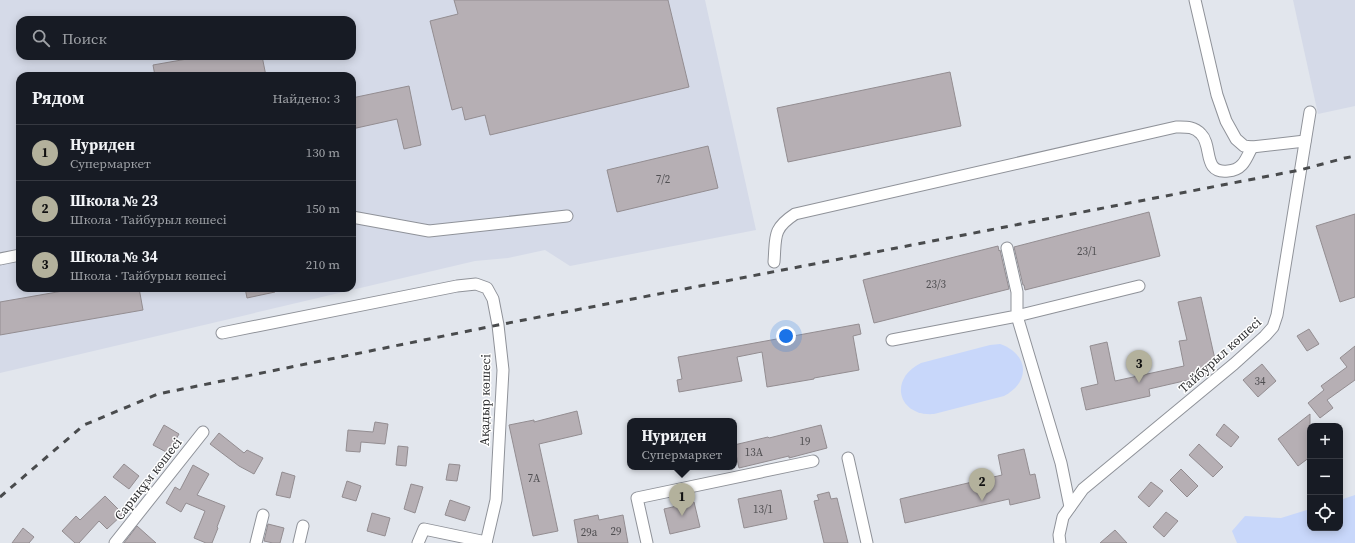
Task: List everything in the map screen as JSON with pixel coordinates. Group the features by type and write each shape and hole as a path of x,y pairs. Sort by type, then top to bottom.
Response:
{"street":[{"path":"1195,0 1217,95 1226,121 1236,139 1244,146 1252,147 1305,141"},
{"name":"Тайбурыл көшесі","path":"1060,543 1059,535 1063,517 1083,489 1234,364 1273,327 1278,314 1310,112"},
{"path":"774,262 777,231 781,224 795,214 1176,128 1194,128 1203,135 1212,166 1221,172 1231,171 1244,164 1252,147"},
{"path":"356,218 429,231 567,216"},
{"path":"1007,248 1017,292 1017,316 1061,463 1070,506"},
{"path":"0,259 16,256"},
{"name":"Ақадыр көшесі","path":"222,333 457,286 476,284 486,288 493,299 498,325 502,370 496,500 486,543"},
{"path":"892,340 1017,316 1139,286"},
{"name":"Сарықұм көшесі","path":"115,543 203,432"},
{"path":"848,458 867,543"},
{"path":"647,543 637,498 813,461"},
{"path":"256,543 263,515"},
{"path":"299,543 303,526"},
{"path":"418,543 424,529 486,543"}],"shaded area":[{"path":"0,0 705,0 756,230 570,266 545,250 508,258 475,261 356,289 356,72 16,72 16,292 344,292 0,373"},
{"path":"1293,0 1355,0 1355,106 1318,114"},
{"path":"1000,344 1017,354 1023,368 1019,383 1013,390 1004,396 934,414 912,410 905,403 902,396 901,387 904,378 911,370 921,363 990,345"},
{"path":"1355,495 1355,543 1237,543 1232,531 1245,516 1281,518 1307,510 1307,531 1343,531 1343,499"}],"building":[{"path":"454,0 668,0 689,87 490,135 485,115 465,120 462,107 452,110 430,21 458,14"},
{"path":"181,60 263,60 265,72 154,72 153,65"},
{"path":"950,72 961,126 788,162 777,108"},
{"path":"409,86 421,145 404,149 397,119 356,128 356,97"},
{"path":"708,146 718,188 617,212 607,170"},
{"path":"1149,212 1160,256 1025,290 1014,247"},
{"path":"1355,214 1355,297 1340,302 1316,226"},
{"path":"998,246 1009,289 874,323 863,280"},
{"path":"57,292 140,292 143,310 0,335 0,302"},
{"path":"246,292 275,292 247,298"},
{"path":"1201,297 1216,364 1208,366 1210,375 1149,389 1150,396 1086,410 1081,388 1098,384 1090,346 1107,342 1115,381 1184,366 1179,341 1187,340 1178,302"},
{"path":"859,324 861,334 853,336 859,370 767,387 762,352 737,357 742,381 679,392 677,380 682,379 678,357"},
{"path":"1309,329 1319,344 1307,351 1297,336"},
{"path":"1355,346 1355,380 1327,400 1333,408 1320,418 1308,403 1324,390 1321,386 1347,367 1340,358"},
{"path":"1262,364 1276,381 1258,397 1243,380"},
{"path":"577,411 582,434 539,444 558,531 533,536 509,425 534,420 534,422"},
{"path":"1310,414 1310,423 1307,423 1307,459 1298,466 1278,439"},
{"path":"375,422 388,424 385,444 361,442 360,452 346,451 348,430 373,432"},
{"path":"1224,424 1239,437 1231,447 1216,435"},
{"path":"164,425 179,434 168,453 153,445"},
{"path":"821,425 827,448 789,458 789,456 739,468 737,459 737,444"},
{"path":"219,433 244,453 247,450 263,458 254,474 239,466 210,444"},
{"path":"1199,444 1223,467 1213,477 1189,455"},
{"path":"398,446 408,447 406,466 396,465"},
{"path":"1024,449 1030,475 1035,474 1040,498 1010,505 1009,499 905,523 900,499 1002,475 998,455"},
{"path":"124,464 139,476 129,489 113,477"},
{"path":"449,464 460,465 457,481 446,480"},
{"path":"193,465 209,474 197,495 225,506 212,543 206,543 194,538 205,511 186,503 181,512 166,503 175,487 180,490"},
{"path":"1181,469 1198,486 1187,497 1170,480"},
{"path":"282,472 295,476 290,498 276,495"},
{"path":"347,481 361,486 356,501 342,497"},
{"path":"1151,482 1163,491 1149,507 1138,497"},
{"path":"411,484 423,487 415,513 404,509"},
{"path":"781,490 787,519 744,528 738,499"},
{"path":"829,492 831,499 837,498 848,543 824,543 814,501 819,500 817,495"},
{"path":"105,496 123,514 107,529 99,521 79,543 75,543 62,531 76,516 80,520"},
{"path":"450,500 470,507 465,521 445,515"},
{"path":"694,502 700,527 670,534 664,509"},
{"path":"1166,512 1178,521 1164,537 1153,527"},
{"path":"372,513 390,518 385,536 367,531"},
{"path":"598,515 599,520 623,515 628,543 578,543 574,520"},
{"path":"268,524 284,528 280,543 264,541"},
{"path":"137,526 156,543 124,543"},
{"path":"23,528 34,537 29,543 12,543"},
{"path":"1115,530 1127,543 1100,543"}],"railway":[{"path":"0,497 84,425 158,394 498,325 1300,170 1355,156"}],"place":[{"name":"Школа № 34","path":"1139,383"},
{"name":"Школа № 23","path":"982,501"},
{"name":"Нуриден","path":"682,516"}]}
